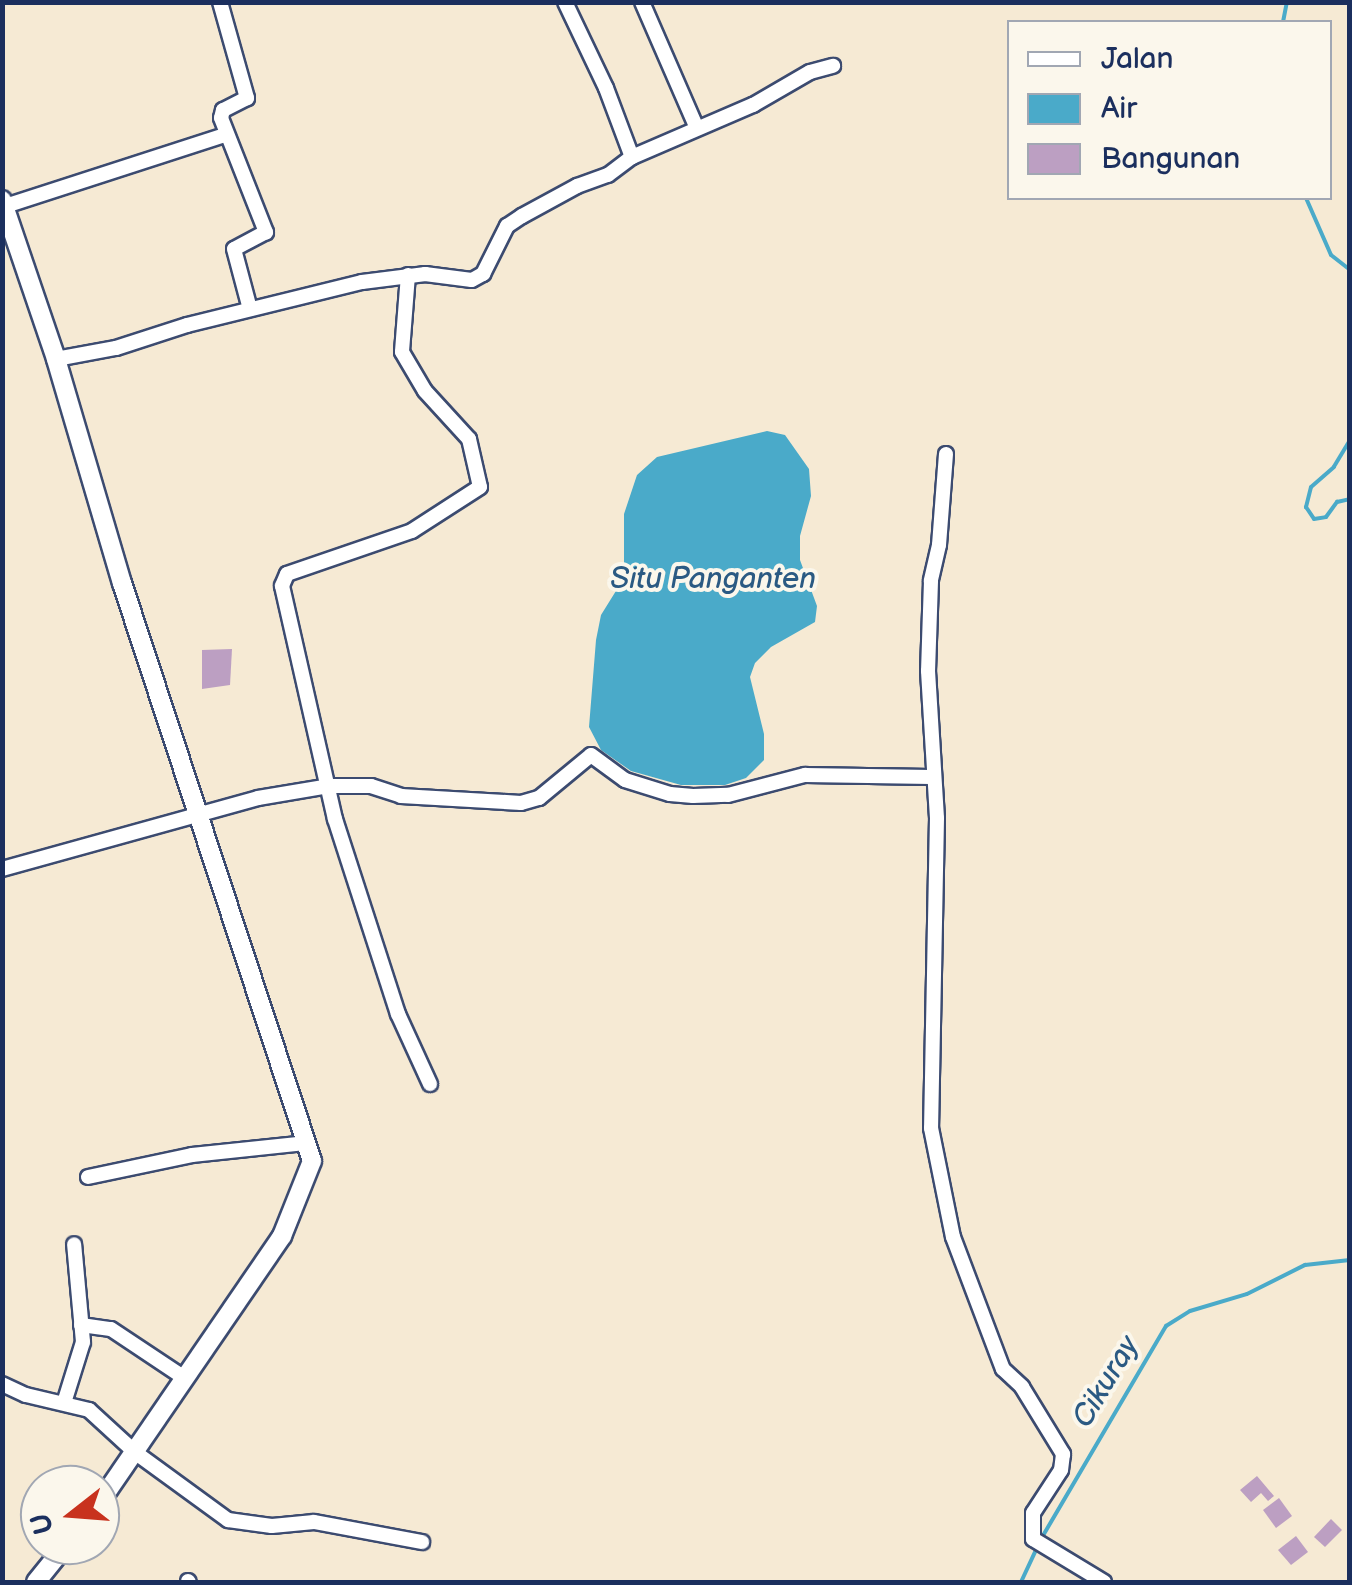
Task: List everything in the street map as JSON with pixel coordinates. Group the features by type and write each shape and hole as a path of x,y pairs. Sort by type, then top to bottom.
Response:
{"street":[{"path":"220,2 247,94 243,102 223,110 225,135 266,232 262,238 234,249 250,309"},
{"path":"564,2 606,88 632,157"},
{"path":"642,2 696,126"},
{"path":"56,359 116,348 250,309 408,275 472,280 484,274 507,226 577,186 608,175 632,157 833,66"},
{"path":"120,1475 282,1236 311,1170 307,1143 122,583 56,359 3,205 225,135"},
{"path":"408,275 402,352 425,391 469,440 481,482 476,491 412,531 284,576 282,586 335,819 398,1014 430,1084"},
{"path":"946,454 938,545 930,581 936,818 930,1115 953,1237 1003,1369 1022,1387 1063,1454 1061,1470 1034,1509 1032,1539 1104,1582"},
{"path":"2,869 199,814 330,786 371,786 401,796 521,803 539,798 591,754 625,780 670,794 728,795 805,776 932,776"},
{"path":"88,1177 192,1155 307,1143"},
{"path":"65,1400 82,1348 74,1244"},
{"path":"81,1325 111,1329 186,1379"},
{"path":"2,1384 26,1395 65,1400 96,1415 136,1453 235,1523 314,1522 422,1542"}],"water":[{"name":"Situ Panganten","path":"767,431 785,435 809,469 811,496 800,536 800,560 817,606 815,622 771,647 755,663 750,677 764,734 764,760 746,778 725,785 681,785 631,771 601,750 589,727 596,640 601,615 624,578 624,514 637,475 657,457"}],"building":[{"path":"232,649 230,685 202,689 202,650"},
{"path":"1257,1476 1274,1496 1268,1501 1261,1493 1251,1502 1240,1490"},
{"path":"1279,1498 1292,1516 1276,1528 1263,1510"},
{"path":"1331,1519 1342,1530 1325,1547 1314,1537"},
{"path":"1296,1536 1308,1552 1291,1565 1278,1550"}],"waterway":[{"name":"Cikuray","path":"1283,20 1287,2"},
{"name":"Cikuray","path":"1307,200 1331,255 1350,270"},
{"name":"Cikuray","path":"1350,440 1334,467 1311,487 1306,507 1314,519 1326,517 1337,502 1350,499"},
{"name":"Cikuray","path":"1041,1539 1166,1326 1190,1311 1247,1294 1305,1265 1350,1260"},
{"name":"Cikuray","path":"1021,1582 1037,1548"}]}
